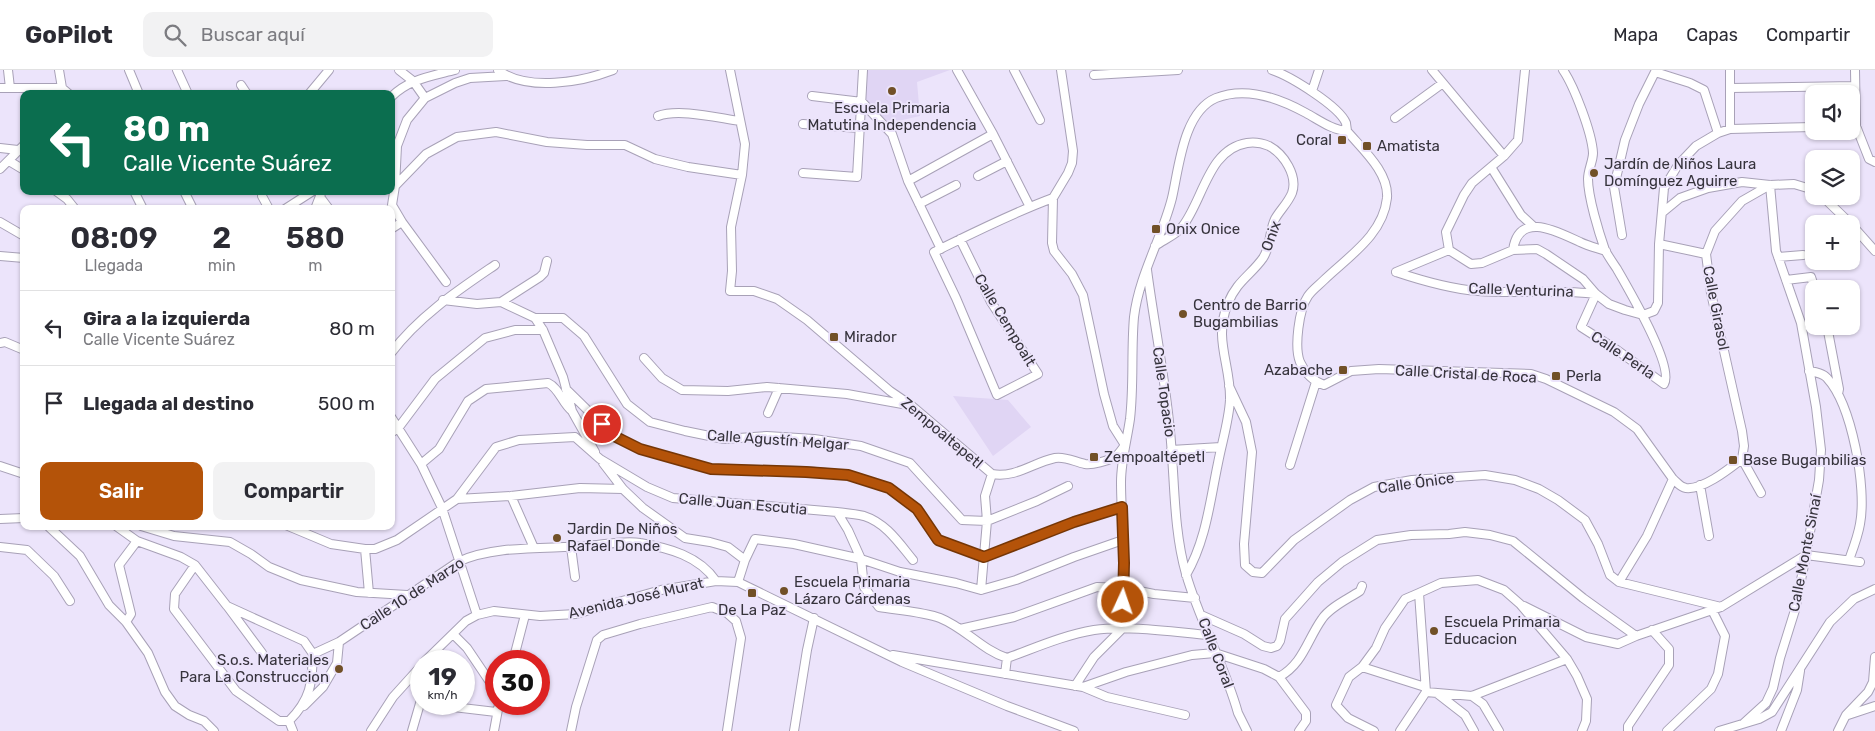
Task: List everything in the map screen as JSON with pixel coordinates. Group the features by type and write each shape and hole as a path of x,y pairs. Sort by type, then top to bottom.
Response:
{"street":[{"path":"8,70 10,88"},
{"path":"59,70 66,90"},
{"path":"129,70 137,90"},
{"path":"177,70 186,90"},
{"path":"312,90 329,70"},
{"path":"399,70 413,81 425,98"},
{"path":"395,93 413,81 456,70"},
{"path":"498,70 506,76"},
{"path":"395,186 398,146 407,120 425,98 455,83 470,78 506,76 537,83 556,84 613,70"},
{"path":"721,70 730,70"},
{"name":"Zempoaltepetl","path":"730,70 745,144 742,174 731,227 732,271 730,291 754,291 777,299 807,320 992,474 1003,476 1017,473 1056,458 1086,464 1102,461 1116,456 1125,445"},
{"path":"803,173 857,176 863,70"},
{"path":"957,70 1008,161 1030,207"},
{"path":"1014,70 1040,120"},
{"path":"1061,70 1073,151 1072,163 1068,173 1053,198 1051,228 1054,251 1072,274 1083,295 1104,394 1113,426 1125,445"},
{"path":"1094,75 1178,70"},
{"path":"1272,70 1312,91 1338,112 1346,124 1347,131 1375,165 1384,180 1387,196 1383,215 1373,234 1308,296 1303,308 1298,340 1300,360 1307,374 1316,382 1290,465"},
{"path":"1312,91 1319,70"},
{"path":"1432,70 1504,156"},
{"path":"1563,70 1569,78 1584,118 1593,153 1588,178 1591,198 1606,251 1643,315 1654,311 1658,303 1659,244 1664,188 1678,165 1696,146 1718,133 1730,129 1805,127"},
{"path":"1730,70 1730,129"},
{"path":"1855,70 1855,85"},
{"path":"1523,71 1518,140 1504,156 1472,183 1464,195 1446,232 1449,250 1471,264 1482,263 1513,250 1537,249 1582,279 1596,294"},
{"path":"1622,235 1614,187 1625,140 1639,104 1656,71 1704,90 1718,133"},
{"path":"1395,118 1443,83"},
{"path":"241,85 244,90"},
{"path":"1730,88 1805,87"},
{"path":"0,88 47,90"},
{"path":"1079,686 1094,657 1121,630 1124,588 1121,481 1130,418 1134,316 1142,281 1166,220 1184,143 1196,116 1202,107 1216,98 1237,93 1260,94 1285,101 1322,123 1347,131"},
{"path":"812,96 862,102 892,134 908,181 937,250 1053,198"},
{"path":"658,116 685,114 740,121"},
{"path":"803,124 859,128"},
{"path":"395,186 426,154 457,137 475,133 496,132 547,142 587,146 625,145 655,159 688,167 742,174"},
{"path":"908,181 993,134"},
{"path":"1860,139 1869,159 1875,162"},
{"name":"Onix","path":"1155,246 1181,229 1191,215 1213,167 1226,152 1238,144 1254,142 1269,146 1285,160 1292,177 1293,192 1275,220 1268,249 1262,260 1239,283 1228,302 1222,324 1221,339 1230,399 1222,447 1200,548 1186,575"},
{"path":"0,148 20,147"},
{"path":"0,170 20,148"},
{"path":"9,161 20,168"},
{"path":"978,176 1008,161"},
{"path":"1491,167 1521,215 1534,227"},
{"path":"1663,212 1680,198 1708,188 1742,182 1770,185 1794,184 1805,187"},
{"path":"919,204 956,185"},
{"name":"Calle Girasol","path":"1742,459 1744,446 1742,431 1712,293 1706,254 1714,231 1742,201 1770,185"},
{"name":"Calle Monte Sinaí","path":"1744,723 1766,703 1773,688 1795,610 1819,480 1821,450 1801,323 1778,257 1773,228 1770,185"},
{"path":"61,195 71,205"},
{"path":"291,205 307,195"},
{"path":"1831,205 1842,215"},
{"path":"395,210 446,282"},
{"path":"0,222 20,234"},
{"path":"395,226 402,222"},
{"path":"1513,250 1514,240 1519,234 1534,227 1544,227 1606,251"},
{"path":"1860,234 1875,251"},
{"name":"Calle Cempoalt","path":"937,250 997,396 1038,374 991,302 960,240"},
{"path":"1659,244 1706,254"},
{"name":"Calle Venturina","path":"1449,250 1396,272 1423,282 1478,291 1550,290 1596,294 1610,304 1643,315"},
{"path":"1778,257 1802,255"},
{"path":"0,256 20,258"},
{"path":"443,300 477,304 501,302 540,277 544,273 547,261"},
{"path":"395,348 418,322 443,300 495,264"},
{"name":"Calle Topacio","path":"1147,268 1168,408 1174,498 1186,575"},
{"path":"1786,280 1811,277 1812,280"},
{"name":"Calle Perla","path":"1596,294 1580,327 1617,350 1664,384 1667,380 1666,368 1643,315"},
{"path":"501,302 535,318 563,377 572,411 600,460"},
{"name":"Calle Agustín Melgar","path":"535,318 563,318 584,336 627,404 650,422 685,432 724,439 767,436 814,439 860,446 910,463 962,520 987,521 1068,486"},
{"path":"395,430 435,379 485,338 515,330 542,330"},
{"path":"1828,335 1839,388 1838,394"},
{"path":"0,343 5,342 20,348"},
{"path":"15,346 20,346"},
{"path":"644,358 662,378 682,390 728,391 767,387 847,394 912,406"},
{"name":"Calle Cristal de Roca","path":"1316,382 1324,385 1351,371 1379,369 1531,374 1546,379 1614,412 1637,429 1673,479"},
{"path":"1809,371 1826,376 1838,394 1846,413 1858,457 1861,490 1860,524 1848,560"},
{"path":"421,464 439,449 468,401 486,389 548,383 553,385 566,406 572,411"},
{"name":"Calle Ónice","path":"1229,386 1246,422 1252,452 1244,544 1245,565 1253,572 1262,573 1294,540 1350,500 1374,487 1412,480 1485,475 1515,480 1540,489 1585,520 1598,544 1610,574 1619,582"},
{"path":"768,413 779,388"},
{"path":"566,389 614,436 640,449 711,469 848,475 889,488 917,509 938,540 984,557 1074,522 1122,507"},
{"path":"395,422 421,464 442,508 476,615 466,621 436,650"},
{"path":"298,530 331,544 375,549 397,540 457,499 496,447 519,440 576,437 600,460 643,508 685,538 728,547 745,560"},
{"path":"1171,450 1222,447"},
{"path":"1720,607 1619,582 1647,536 1673,479 1679,486 1686,488 1700,485 1721,475 1742,459 1761,493"},
{"name":"Calle Juan Escutia","path":"600,460 647,487 673,498 864,516 889,531 913,560"},
{"path":"0,466 20,473"},
{"path":"981,590 987,521 985,496 992,474"},
{"path":"1700,485 1709,536"},
{"path":"457,499 511,496 580,488 624,489"},
{"path":"511,496 534,548"},
{"path":"837,512 848,530 861,559 864,588 879,607 939,618 960,629 998,655 1007,658 1069,636 1095,630 1209,635"},
{"path":"0,519 20,518"},
{"path":"52,530 80,556 110,606 126,622 148,653 165,692 175,706 189,715 204,721 214,731"},
{"path":"122,530 137,540 181,557 196,565 262,653"},
{"path":"156,530 174,536 230,542 252,554 269,567 301,580 357,592 407,595"},
{"path":"1201,615 1244,634 1262,646 1271,648 1277,646 1280,641 1285,619 1318,582 1342,562 1377,540 1411,535 1465,532 1490,535 1513,541 1583,598 1636,636"},
{"path":"682,553 685,538"},
{"path":"738,582 745,560 755,539 794,544 861,559 900,572 981,590 1016,580 1123,540"},
{"path":"126,622 131,614 119,565 137,540"},
{"name":"Calle 10 de Marzo","path":"313,654 339,642 458,562 474,555 534,548 638,542 682,553 708,569 716,581"},
{"path":"0,547 27,550 54,576 70,601"},
{"path":"571,547 574,577"},
{"path":"365,549 369,593"},
{"path":"1520,604 1586,636 1618,644 1652,630 1720,607 1806,555 1860,562"},
{"path":"196,565 175,594 174,609 236,691 279,720 289,721 323,687 337,663 339,642"},
{"name":"Calle Coral","path":"1186,575 1238,713 1247,731"},
{"path":"1374,731 1348,718 1336,705 1349,677 1362,667 1376,648 1385,628 1405,600 1441,584 1478,580 1504,590 1520,604 1569,663 1577,676 1586,699 1586,721 1582,731"},
{"name":"Avenida José Murat","path":"476,615 494,611 525,615 576,614 661,590 716,581 738,582 902,662 1007,706 1074,731"},
{"path":"1279,677 1290,671 1297,662 1323,617 1360,591 1362,586"},
{"path":"960,629 1014,617 1098,588 1124,588 1154,594 1195,598"},
{"path":"1719,731 1759,719 1772,712 1830,622 1854,599 1875,589"},
{"path":"1400,731 1426,690 1419,593"},
{"path":"227,606 304,641 313,654 312,684 300,711"},
{"path":"571,731 576,707 597,640 603,635 640,624 712,607 728,613 736,621 741,638 727,731"},
{"path":"1667,731 1711,689 1718,674 1725,636 1712,610"},
{"path":"516,650 525,615"},
{"path":"794,731 814,618"},
{"path":"1628,731 1628,726 1669,665 1669,649 1652,630"},
{"path":"453,634 467,648 485,675"},
{"path":"1079,686 1192,655 1215,653 1264,669 1279,677 1306,713 1306,721 1299,731"},
{"path":"885,654 1079,686 1107,697 1185,715"},
{"path":"1838,731 1846,715 1868,692 1873,682 1875,657"},
{"path":"1005,674 1007,658"},
{"path":"1362,667 1437,693 1472,696 1569,663"},
{"path":"1781,731 1797,690 1801,667"},
{"path":"371,731 392,697 410,678"},
{"path":"1437,693 1465,715 1474,731"},
{"path":"1472,696 1483,704 1499,731"},
{"path":"1846,715 1875,706"},
{"path":"412,731 417,715"},
{"path":"494,731 496,715"},
{"path":"289,721 292,731"},
{"path":"1355,731 1358,723"}],"shaded area":[{"name":"Escuela Primaria Matutina Independencia","path":"867,70 950,70 917,82 920,116 885,124 865,101"},
{"path":"953,396 1008,400 1031,427 993,456"}],"place":[{"name":"Escuela Primaria Matutina Independencia","path":"892,91"},
{"name":"Coral","path":"1342,140"},
{"name":"Amatista","path":"1367,146"},
{"name":"Jardín de Niños Laura Domínguez Aguirre","path":"1594,173"},
{"name":"Onix Onice","path":"1156,229"},
{"name":"Centro de Barrio Bugambilias","path":"1183,314"},
{"name":"Mirador","path":"834,337"},
{"name":"Azabache","path":"1343,370"},
{"name":"Perla","path":"1556,376"},
{"name":"Zempoaltépetl","path":"1094,457"},
{"name":"Base Bugambilias","path":"1733,460"},
{"name":"Jardin De Niños Rafael Donde","path":"557,538"},
{"name":"Escuela Primaria Lázaro Cárdenas","path":"784,591"},
{"name":"De La Paz","path":"752,593"},
{"name":"Escuela Primaria Educacion","path":"1434,631"},
{"name":"S.o.s. Materiales Para La Construccion","path":"339,669"}],"route":[{"path":"602,424 614,436 640,449 711,469 848,475 889,488 917,509 938,540 984,557 1074,522 1122,507 1123,602"}]}
